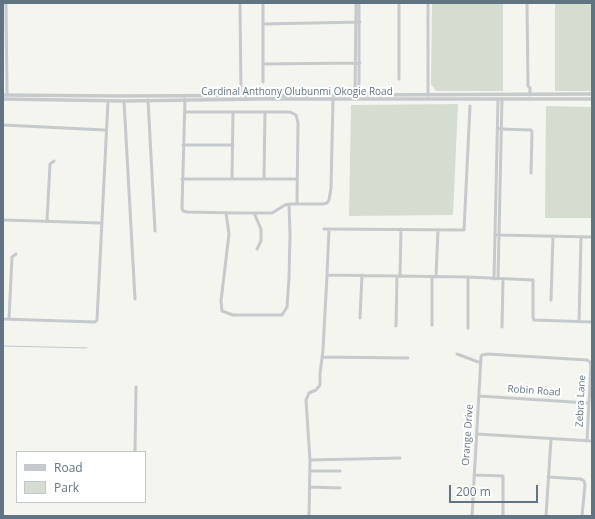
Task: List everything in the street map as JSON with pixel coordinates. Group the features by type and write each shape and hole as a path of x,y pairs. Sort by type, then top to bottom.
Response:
{"street":[{"path":"5,95 6,3"},
{"path":"240,3 241,95"},
{"path":"263,3 263,82"},
{"path":"356,3 358,63"},
{"path":"357,95 360,22 359,3"},
{"path":"399,3 399,79"},
{"path":"428,3 428,95"},
{"path":"527,3 528,86 530,88 530,95"},
{"path":"264,24 360,22"},
{"path":"263,64 358,63"},
{"path":"525,95 525,91 528,86"},
{"name":"Cardinal Anthony Olubunmi Okogie Road","path":"3,99 185,101 333,99 428,95 592,94"},
{"name":"Cardinal Anthony Olubunmi Okogie Road","path":"5,95 357,95 500,100 592,99"},
{"path":"185,95 182,178 183,211 226,213 272,213 289,204 327,203 331,188 333,99"},
{"path":"148,100 155,231"},
{"path":"496,279 500,100"},
{"path":"3,319 95,322 97,320 108,101"},
{"path":"124,101 136,299"},
{"path":"324,229 464,230 470,106"},
{"path":"184,112 290,112 296,114 298,122 297,204"},
{"path":"232,178 234,112"},
{"path":"264,178 265,112"},
{"path":"3,126 106,130"},
{"path":"499,129 531,130 531,173"},
{"path":"183,145 233,145"},
{"path":"47,221 50,164 54,161"},
{"path":"182,178 297,179"},
{"path":"226,213 229,234 221,301 222,311 233,315 282,315 287,307 289,278 289,204"},
{"path":"254,213 261,229 261,241 256,249"},
{"path":"3,220 101,223"},
{"path":"309,516 310,460 306,400 308,393 316,390 320,385 329,229"},
{"path":"396,326 401,229"},
{"path":"436,277 438,230"},
{"path":"497,235 592,237"},
{"path":"551,300 553,236"},
{"path":"579,322 580,237"},
{"path":"9,319 12,257 16,254"},
{"path":"327,275 432,276 533,280 534,320 592,322"},
{"path":"360,318 362,275"},
{"path":"432,276 432,325"},
{"path":"468,277 468,328"},
{"path":"502,327 503,279"},
{"path":"457,354 481,363"},
{"name":"Orange Drive","path":"472,516 482,355 488,354 580,360 590,362"},
{"path":"322,357 408,358"},
{"name":"Zebra Lane","path":"587,441 590,362"},
{"path":"135,451 136,388"},
{"name":"Robin Road","path":"479,396 588,403"},
{"path":"477,434 592,441"},
{"path":"546,516 551,439"},
{"path":"310,460 400,458"},
{"path":"310,471 340,471"},
{"path":"474,475 503,476 502,516"},
{"path":"548,476 581,479 584,481 585,485 582,516"},
{"path":"310,487 340,488"}],"green space":[{"path":"432,3 503,3 503,91 436,91 431,84"},
{"path":"555,3 592,3 592,91 555,91"},
{"path":"458,104 453,215 349,216 351,105"},
{"path":"546,106 592,107 592,218 545,218"}],"waterway":[{"path":"3,346 87,348"}]}
